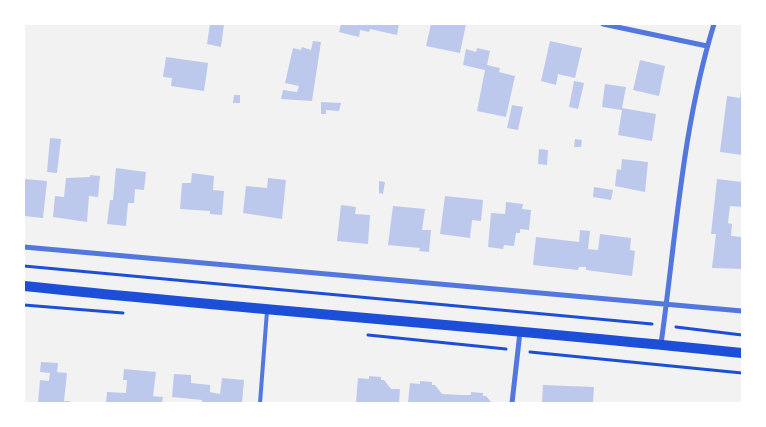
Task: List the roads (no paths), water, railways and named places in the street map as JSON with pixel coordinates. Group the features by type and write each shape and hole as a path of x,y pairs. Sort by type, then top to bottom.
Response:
{"main road":[{"path":"24,286 267,311 520,330 742,353"}],"street":[{"path":"603,24 707,46"},
{"path":"660,344 681,169 707,46 714,24"},
{"path":"24,246 742,311"},
{"path":"512,403 520,330"}],"lane":[{"path":"260,403 267,311"}]}
